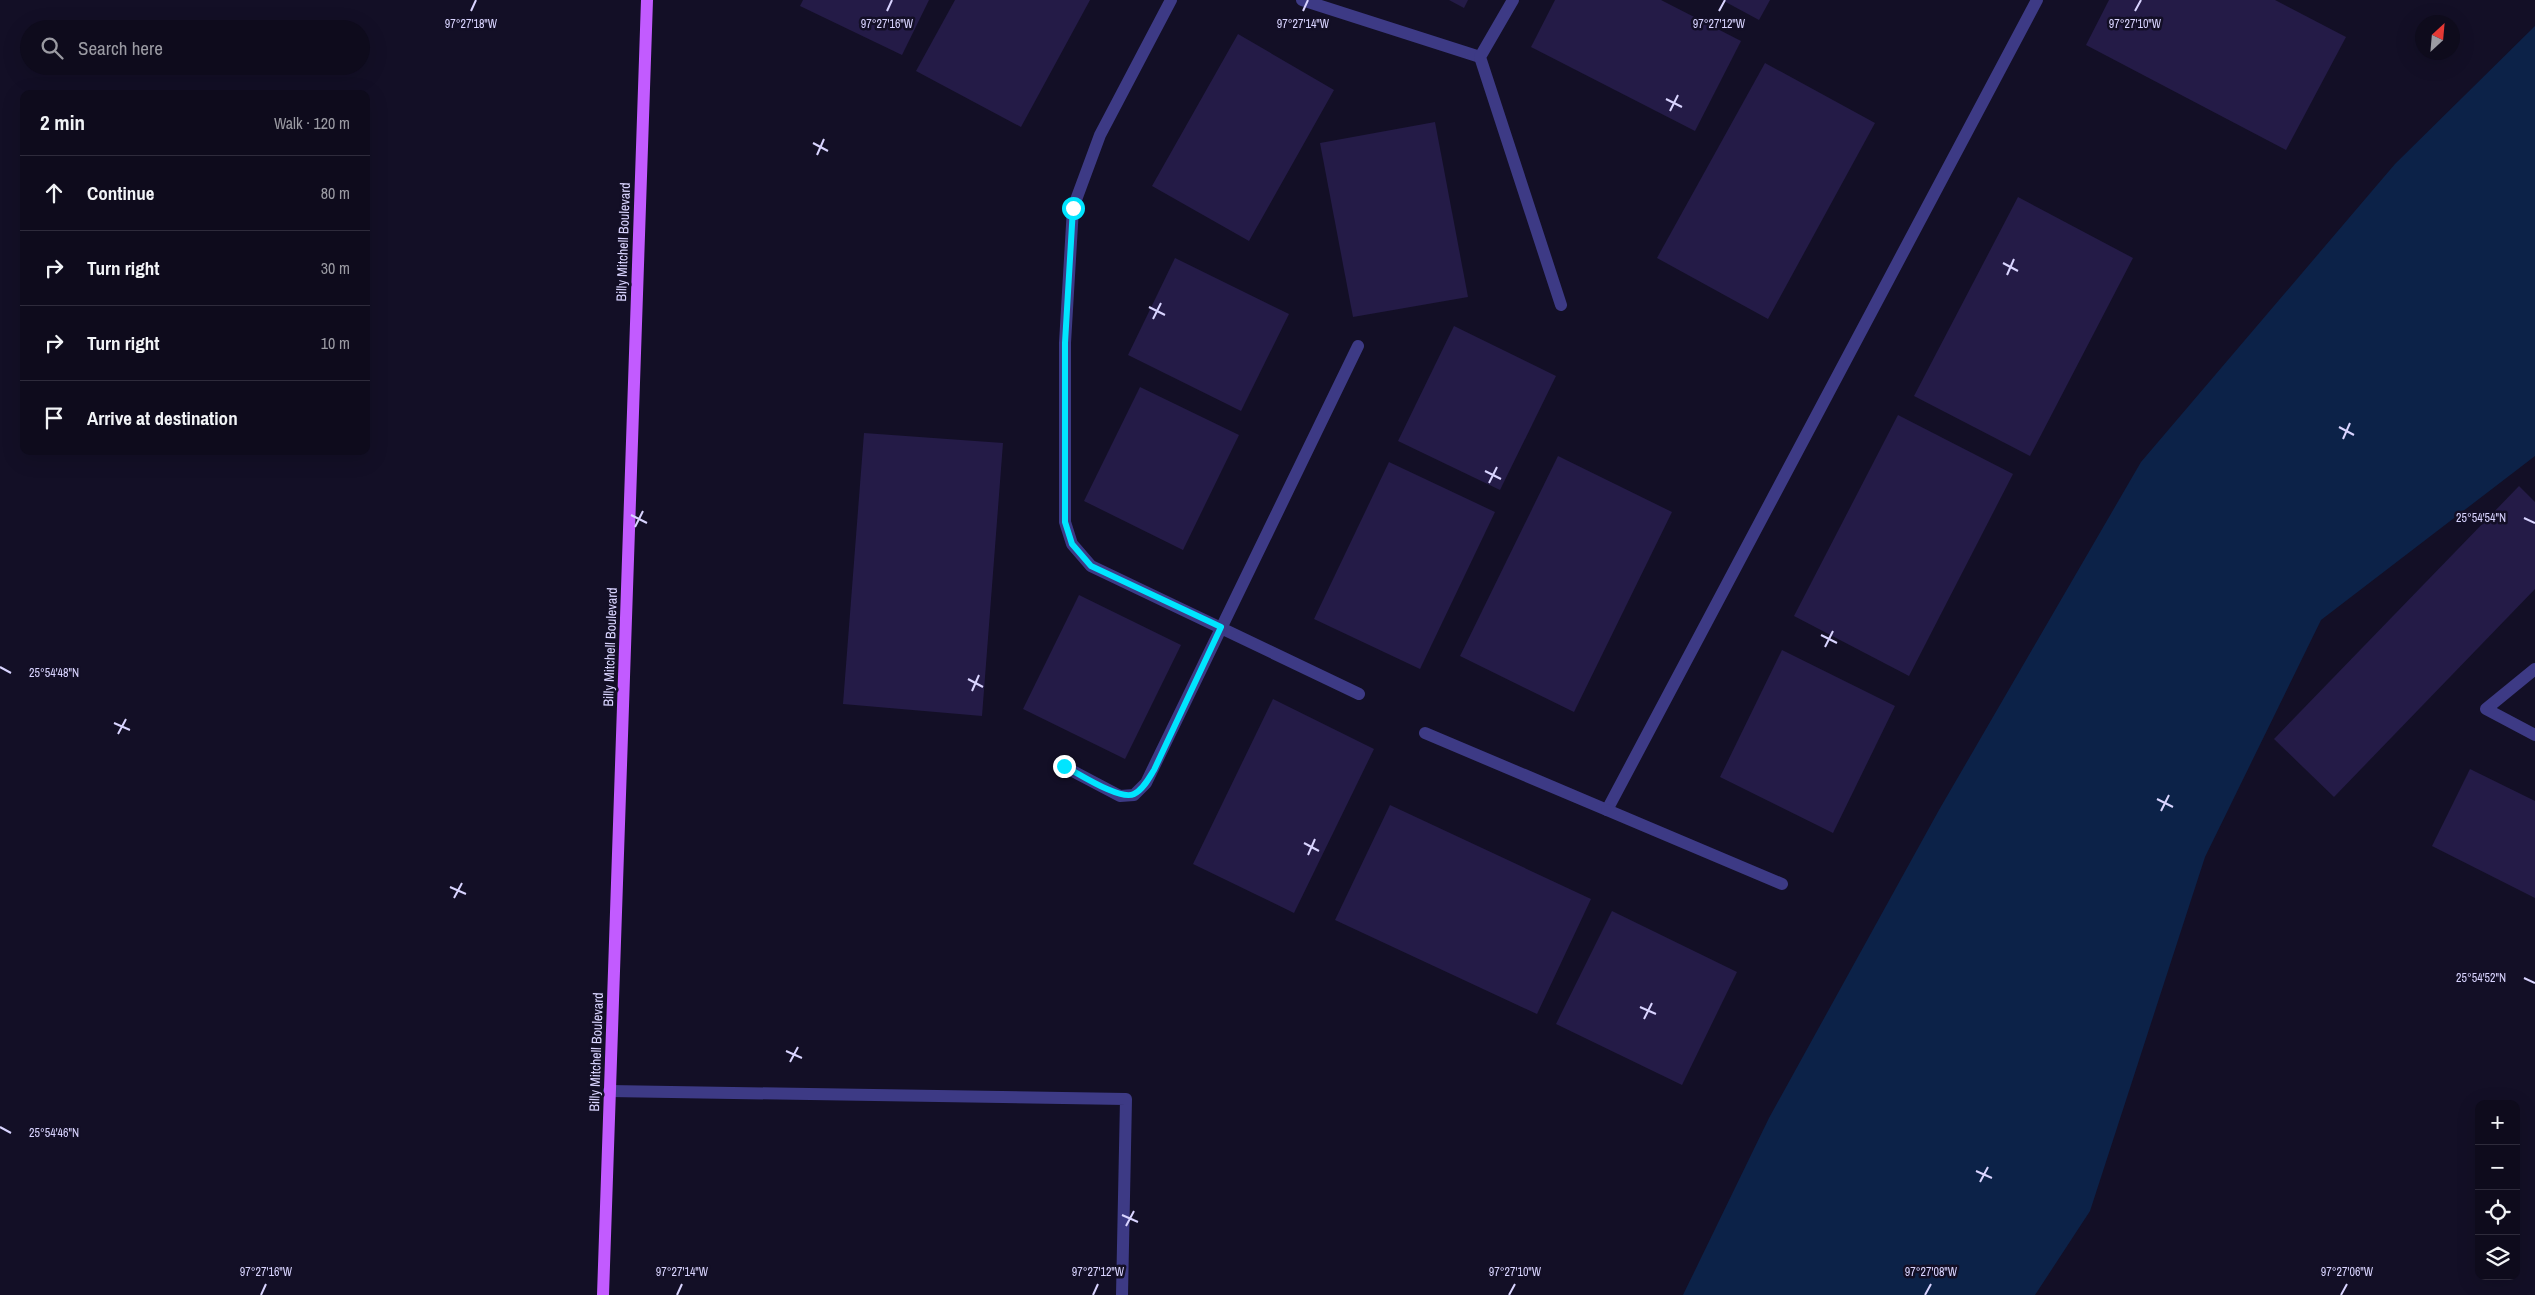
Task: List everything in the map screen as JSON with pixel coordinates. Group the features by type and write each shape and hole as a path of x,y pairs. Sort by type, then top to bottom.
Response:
{"main road":[{"name":"Billy Mitchell Boulevard","path":"603,1295 647,0"}],"lane":[{"path":"1171,0 1100,135 1073,208 1065,343 1065,522 1072,544 1091,566 1359,694"},
{"path":"1302,0 1480,57"},
{"path":"1513,0 1480,57 1560,304"},
{"path":"1607,810 2037,0"},
{"path":"1064,766 1120,796 1134,794 1146,783 1154,770 1221,627 1358,346"},
{"path":"2535,669 2486,709 2535,734"},
{"path":"1425,733 1782,884"},
{"path":"609,1090 1126,1099 1122,1295"}],"water":[{"path":"2535,26 2535,456 2321,620 2205,857 2090,1211 2035,1295 1683,1295 1769,1118 1939,810 2141,462 2395,164"}],"building":[{"path":"803,0 929,0 902,55 800,6"},
{"path":"955,0 1090,0 1021,127 916,71"},
{"path":"1449,0 1468,0 1464,8"},
{"path":"1555,0 1661,0 1741,41 1695,131 1531,47"},
{"path":"1722,0 1770,0 1759,20"},
{"path":"2109,0 2275,0 2346,37 2286,150 2086,45"},
{"path":"1238,34 1334,90 1249,241 1152,186"},
{"path":"1765,63 1875,123 1768,319 1657,258"},
{"path":"1435,122 1468,297 1353,317 1320,143"},
{"path":"2018,197 2133,258 2030,456 1914,396"},
{"path":"1175,258 1289,314 1241,411 1128,355"},
{"path":"1454,326 1556,376 1500,490 1398,441"},
{"path":"1140,387 1239,435 1183,550 1084,501"},
{"path":"1898,415 2013,474 1909,676 1794,616"},
{"path":"864,433 1003,443 982,716 843,704"},
{"path":"1558,456 1672,512 1574,712 1460,656"},
{"path":"1389,462 1495,512 1420,669 1314,619"},
{"path":"2519,486 2535,502 2535,589 2334,797 2274,739"},
{"path":"1079,595 1181,645 1125,759 1023,709"},
{"path":"1782,650 1895,706 1833,833 1720,777"},
{"path":"1273,699 1374,749 1294,913 1193,864"},
{"path":"2470,769 2535,801 2535,898 2432,846"},
{"path":"1390,805 1591,899 1537,1014 1335,920"},
{"path":"1612,911 1737,972 1682,1085 1556,1024"}],"route":[{"path":"1064,766 1120,796 1134,794 1146,783 1154,770 1221,627 1091,566 1072,544 1065,522 1065,343 1073,208"}]}
